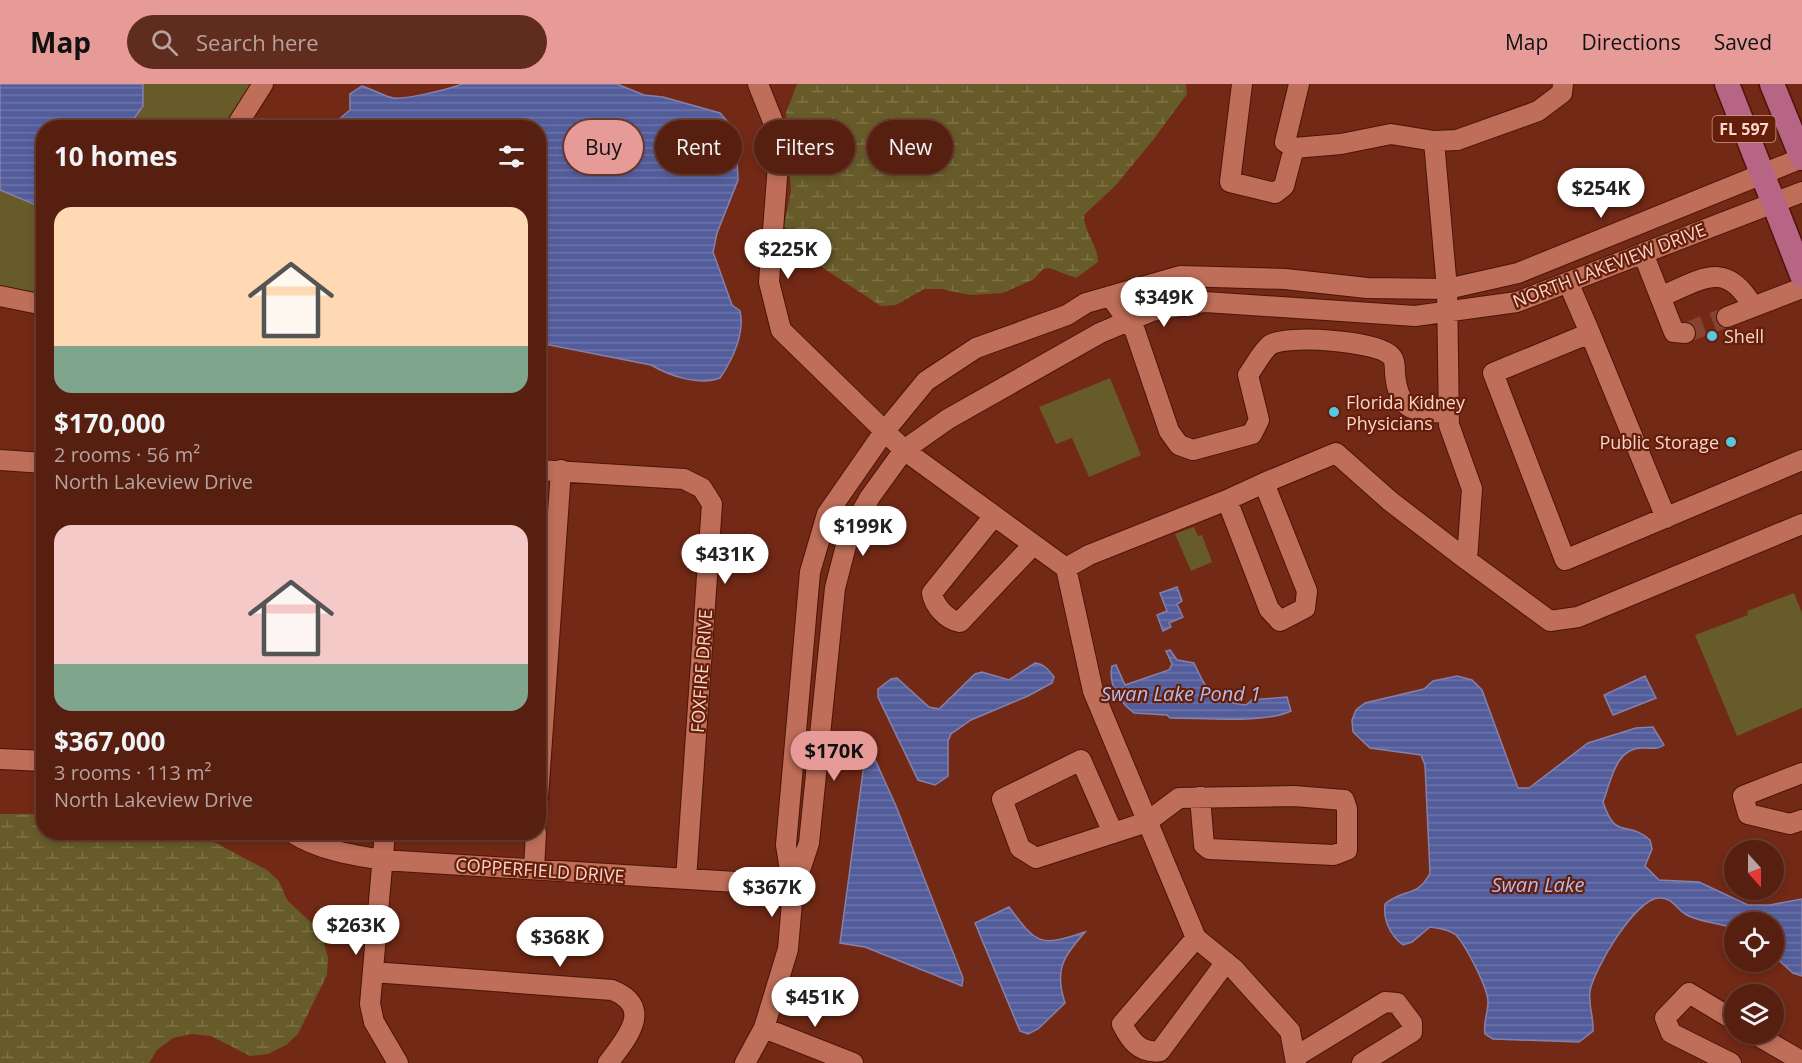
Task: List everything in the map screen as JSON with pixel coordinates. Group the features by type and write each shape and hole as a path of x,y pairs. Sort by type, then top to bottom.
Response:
{"main road":[{"name":"FL 597","path":"1727,84 1802,275"},
{"name":"FL 597","path":"1772,84 1802,158"}],"street":[{"path":"240,120 263,84"},
{"path":"758,84 780,139 769,282 781,330 904,450 1066,568 1093,691 1196,938 1226,962 1290,1030 1295,1060 1385,1002 1397,1003 1412,1023 1412,1032 1362,1063"},
{"path":"1242,84 1230,182 1275,193 1284,186 1294,148"},
{"path":"1299,84 1285,141 1294,148 1341,144 1391,134 1434,141 1457,140 1538,111 1562,93 1563,84"},
{"path":"1434,141 1447,289 1449,425 1472,489 1467,560"},
{"name":"NORTH LAKEVIEW DRIVE","path":"745,1063 764,1028 788,949 793,890 786,845 810,572 827,514 884,432 926,381 976,348 1067,315 1086,303 1180,276 1286,279 1367,288 1447,289 1518,273 1802,158"},
{"name":"NORTH LAKEVIEW DRIVE","path":"793,890 809,843 835,588 849,534 870,497 904,450 948,419 1100,333 1152,310 1205,302 1404,316 1447,314 1517,302 1802,192"},
{"path":"1643,253 1674,332 1686,333"},
{"path":"1660,297 1720,276 1731,279 1743,289 1753,307"},
{"path":"1568,282 1666,518"},
{"path":"1727,317 1802,288"},
{"path":"1110,296 1135,331 1169,431 1179,445 1193,450 1252,434 1259,420 1248,375 1270,345 1296,339 1363,345 1384,352 1391,356 1397,388 1406,405 1415,411 1448,413"},
{"path":"0,297 36,304"},
{"path":"1590,333 1493,373 1565,560 1802,460"},
{"path":"1066,568 1089,555 1227,500 1336,453 1390,501 1550,621 1578,617 1802,524"},
{"path":"0,460 36,463"},
{"name":"FOXFIRE DRIVE","path":"546,470 684,479 702,488 712,504 686,879"},
{"path":"546,683 561,470"},
{"path":"1227,500 1269,609 1280,621 1305,608 1307,591 1264,483"},
{"path":"994,516 932,593 934,604 954,621 960,622 1033,545"},
{"path":"803,662 826,664"},
{"path":"0,759 36,761"},
{"path":"1113,833 1081,760 1002,800 1020,848 1036,858 1147,822 1179,798 1200,797 1294,796 1344,800 1347,810 1347,850 1334,855 1209,849 1204,844 1200,797"},
{"path":"1802,773 1743,796 1748,814 1790,824 1802,820"},
{"name":"COPPERFIELD DRIVE","path":"303,840 342,854 383,860 752,883 793,890"},
{"path":"384,840 370,1004 374,1022 398,1063"},
{"path":"534,869 536,840"},
{"path":"1196,938 1122,1024 1130,1041 1150,1052 1160,1051 1226,962"},
{"path":"373,972 618,993 633,1006 634,1028 608,1063"},
{"path":"1724,1014 1689,993 1665,1018 1671,1033 1731,1063"},
{"path":"764,1028 853,1063"},
{"path":"1771,1044 1794,1059"}],"green space":[{"path":"0,84 263,84 240,120 36,120 36,304 0,296"},
{"path":"797,84 1186,84 1187,94 1116,185 1084,215 1098,262 1076,278 1049,268 1043,269 1034,279 1003,293 970,295 941,289 924,289 896,305 881,306 811,260 807,251 784,226 791,191 790,174 855,174 855,120 786,120 786,113"},
{"path":"1110,378 1141,455 1089,477 1072,438 1056,444 1039,407"},
{"path":"1194,527 1198,536 1202,535 1212,562 1191,571 1175,534"},
{"path":"1794,593 1802,613 1802,708 1737,736 1695,635 1748,615 1747,611"},
{"path":"0,814 36,814 36,840 210,840 267,870 279,881 287,900 321,932 328,958 327,975 298,1034 286,1045 268,1054 250,1056 211,1036 191,1034 173,1038 157,1050 149,1063 0,1063"}],"water":[{"path":"0,84 143,84 143,106 133,120 36,120 36,205 0,190"},
{"path":"462,84 617,84 644,95 663,97 720,113 726,120 655,120 655,174 738,174 738,180 717,233 713,252 732,305 740,311 741,319 737,346 720,378 703,381 685,379 651,365 546,344 546,120 338,120 350,110 350,94 362,86 390,97 427,94"},
{"path":"1177,587 1182,601 1177,604 1183,617 1169,623 1171,627 1163,631 1157,615 1167,611 1160,593"},
{"name":"Swan Lake Pond 1","path":"1170,650 1177,660 1194,663 1203,682 1218,698 1246,705 1252,700 1287,697 1291,711 1265,718 1249,719 1170,718 1167,715 1134,713 1113,686 1112,666 1116,665 1125,685 1169,670 1172,664 1166,651"},
{"path":"1035,663 1044,666 1050,672 1054,677 1052,683 1028,696 971,720 951,734 948,741 948,776 935,785 918,780 878,697 878,689 891,679 897,678 929,707 939,709 975,674 982,672 1009,680"},
{"name":"Swan Lake","path":"1457,676 1472,680 1482,690 1518,788 1529,788 1588,743 1636,728 1653,727 1664,745 1633,750 1620,760 1603,802 1608,814 1618,826 1642,834 1650,840 1652,849 1645,866 1659,880 1699,882 1724,894 1724,900 1737,900 1748,905 1770,905 1802,899 1802,976 1793,973 1784,965 1784,912 1724,912 1724,926 1690,917 1670,901 1659,898 1649,901 1639,910 1607,952 1590,991 1593,1031 1579,1042 1493,1039 1485,1034 1487,996 1476,967 1456,935 1447,930 1430,927 1412,942 1403,945 1391,932 1386,921 1385,904 1415,890 1430,873 1425,765 1421,755 1370,748 1353,732 1352,720 1356,710 1365,703 1424,689 1433,681"},
{"path":"1645,676 1656,698 1613,715 1604,695"},
{"path":"867,742 896,806 963,978 962,986 865,947 840,943"},
{"path":"1009,907 1033,936 1041,939 1058,940 1085,932 1071,949 1063,964 1060,981 1065,1003 1038,1029 1028,1034 1020,1031 975,923"}],"tunnel":[{"path":"1685,333 1727,317"}],"place":[{"name":"Shell","path":"1712,336"},
{"name":"Florida Kidney Physicians","path":"1334,412"},
{"name":"Public Storage","path":"1731,442"}]}
